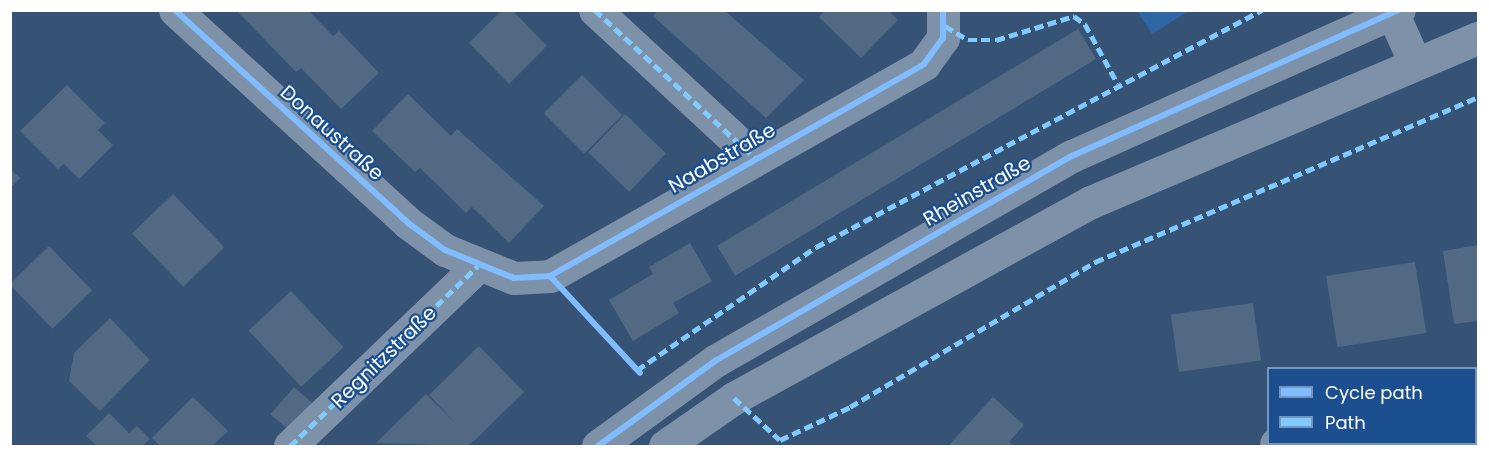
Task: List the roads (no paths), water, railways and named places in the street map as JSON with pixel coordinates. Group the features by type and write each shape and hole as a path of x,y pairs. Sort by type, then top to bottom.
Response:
{"street":[{"name":"Donaustraße","path":"175,10 408,223 478,266"},
{"path":"595,10 755,158"},
{"name":"Naabstraße","path":"478,266 514,278 550,276 924,64 943,38 943,10"},
{"path":"1394,11 1414,61"},
{"name":"Rheinstraße","path":"598,447 716,361 1072,156 1394,11"},
{"path":"665,447 734,398 1091,202 1414,61 1479,38"},
{"name":"Regnitzstraße","path":"290,447 478,266"}]}
